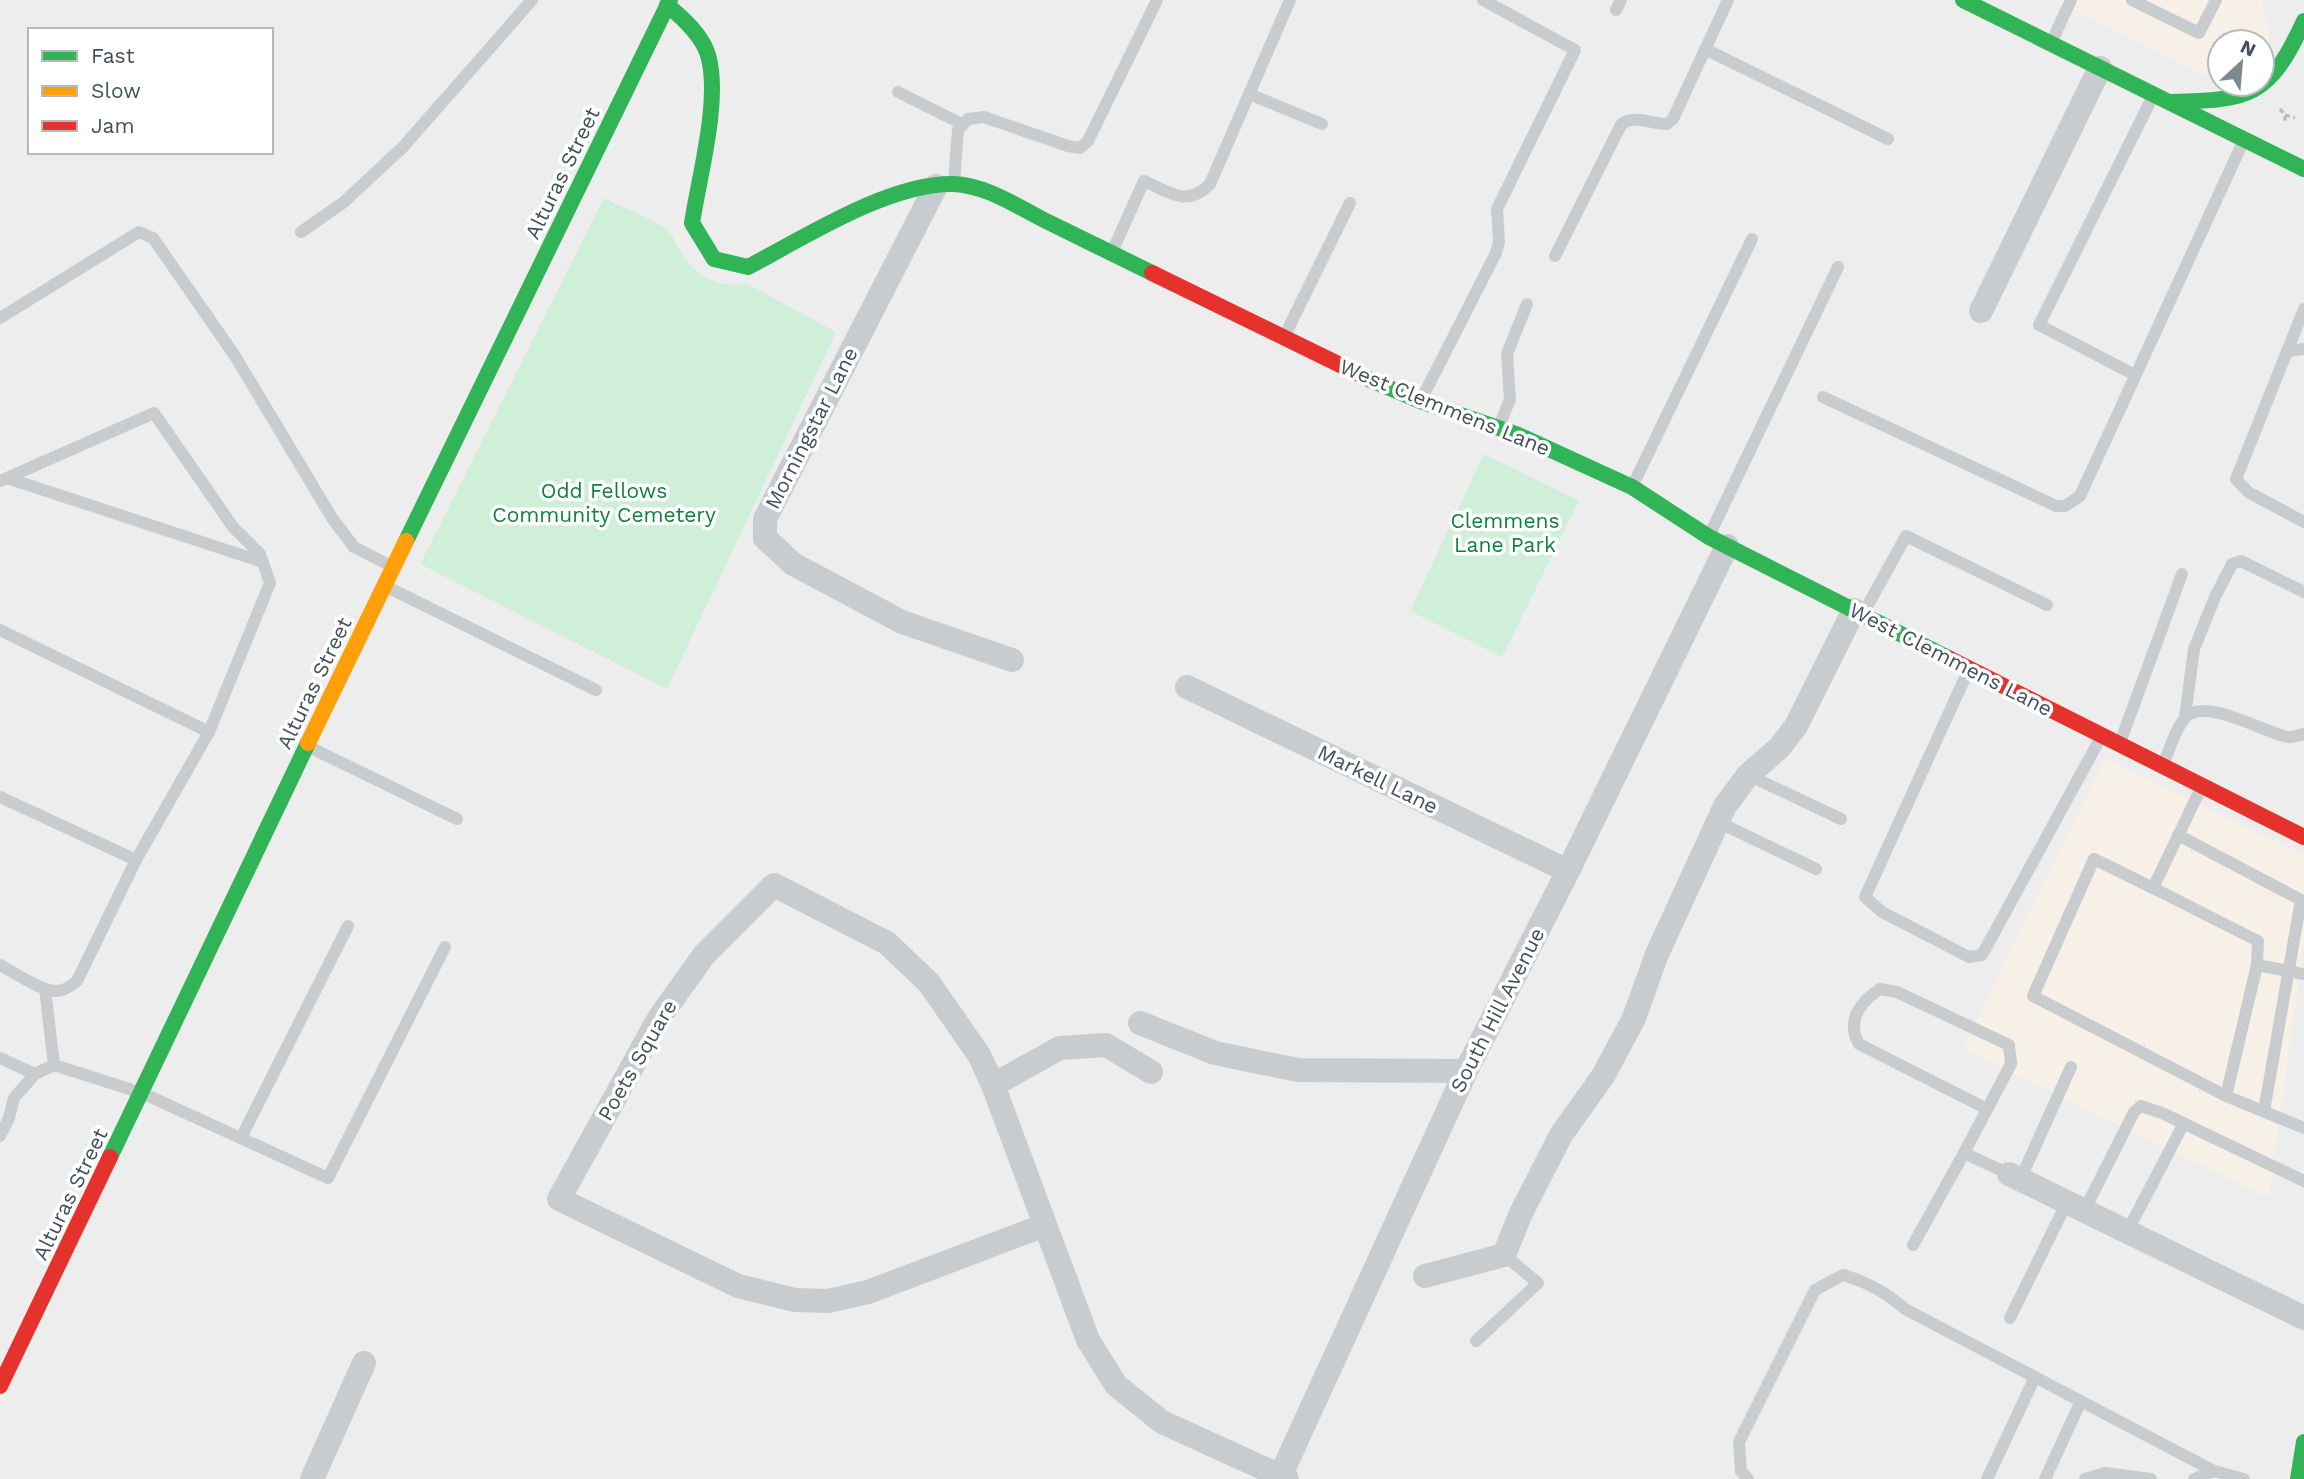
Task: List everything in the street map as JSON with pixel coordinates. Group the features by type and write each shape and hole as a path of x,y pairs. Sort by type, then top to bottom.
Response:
{"street":[{"path":"1963,0 2304,169"},
{"name":"West Clemmens Lane","path":"665,2 685,19 707,55 712,95 692,223 714,259 748,267 884,198 945,185 986,191 1370,380 1420,401 1499,427 1632,487 1718,541 2304,837"},
{"name":"Alturas Street","path":"0,1386 665,2"},
{"path":"2170,102 2213,102 2250,96 2270,81 2292,50 2304,21"},
{"path":"1981,311 2101,68"},
{"name":"Morningstar Lane","path":"945,185 765,519 765,538 793,564 902,622 1012,660"},
{"name":"South Hill Avenue","path":"1282,1478 1465,1071 1568,871 1718,541"},
{"path":"1425,1276 1504,1255 1521,1213 1561,1135 1603,1076 1633,1018 1657,954 1725,806 1748,775 1780,747 1796,726 1859,612"},
{"name":"Markell Lane","path":"1188,687 1568,871"},
{"name":"Poets Square","path":"1045,1226 868,1292 828,1301 795,1300 738,1286 559,1199 659,1018 704,955 774,885 887,943 929,983 979,1055 993,1085 1088,1340 1116,1385 1162,1422 1282,1478"},
{"path":"1140,1023 1215,1054 1298,1070 1465,1071"},
{"path":"993,1085 1060,1048 1106,1045 1151,1072"},
{"path":"2015,1177 2304,1318"},
{"path":"312,1479 364,1363"},
{"path":"2298,1479 2304,1442"}],"lane":[{"path":"301,232 344,202 403,147 531,0"},
{"path":"945,185 958,130 968,119 984,117 1080,148 1088,141 1157,0"},
{"path":"1112,253 1144,181 1179,197 1200,194 1210,184 1290,0"},
{"path":"1420,401 1496,253 1499,242 1497,209 1575,50 1483,0"},
{"path":"1555,256 1620,125 1624,121 1633,120 1667,124 1673,119 1728,0"},
{"path":"2050,43 2071,0"},
{"path":"2132,0 2199,33 2216,0"},
{"path":"1705,48 1888,139"},
{"path":"898,92 962,124"},
{"path":"1249,94 1322,124"},
{"path":"2135,375 2039,325 2153,94"},
{"path":"1823,397 2044,501 2065,506 2080,496 2245,139"},
{"path":"1284,338 1350,203"},
{"path":"0,317 139,232 153,238 234,356 332,518 354,547 393,567"},
{"path":"1632,487 1752,239"},
{"path":"1718,541 1838,267"},
{"path":"1499,427 1510,399 1507,354 1527,304"},
{"path":"2304,309 2236,479 2248,492 2304,522"},
{"path":"2287,351 2304,349"},
{"path":"0,965 45,989 58,992 77,981 136,860 209,732 270,583 260,554 233,527 154,413 3,480"},
{"path":"3,480 263,562"},
{"path":"1859,612 1906,536 2047,605"},
{"path":"2162,766 2185,717 2194,649 2232,564 2241,561 2304,592"},
{"path":"2119,744 2182,574"},
{"path":"384,586 596,690"},
{"path":"0,630 209,732"},
{"path":"1970,669 1865,897 1882,912 1969,957 1982,955 2102,735"},
{"path":"2185,717 2206,710 2290,737 2304,734"},
{"path":"306,746 457,819"},
{"path":"1748,775 1842,819"},
{"path":"2153,888 2202,786"},
{"path":"0,797 136,860"},
{"path":"1718,822 1816,869"},
{"path":"2178,835 2301,900 2264,1111"},
{"path":"2226,1096 2257,965 2258,941 2094,859 2033,996 2226,1096 2304,1128"},
{"path":"241,1138 348,926"},
{"path":"0,1136 9,1118 14,1098 35,1074 54,1065 142,1093 328,1178 445,947"},
{"path":"2257,965 2304,974"},
{"path":"45,989 54,1065"},
{"path":"1913,1245 1964,1153 2011,1064 2012,1055 2009,1045 1897,992 1881,989 1867,998 1855,1019 1853,1033 1859,1044 1987,1109"},
{"path":"0,1058 35,1074"},
{"path":"1964,1153 2015,1177 2071,1067"},
{"path":"2010,1318 2134,1112 2141,1106 2184,1123 2304,1181"},
{"path":"2127,1232 2184,1123"},
{"path":"1476,1341 1538,1283 1504,1255"},
{"path":"1748,1479 1741,1471 1739,1442 1815,1290 1843,1275 1867,1282 1892,1297 1905,1309 2214,1471 2244,1479"},
{"path":"1987,1479 2035,1377"},
{"path":"2045,1479 2081,1401"},
{"path":"2194,1479 2214,1471"},
{"path":"2085,1479 2105,1473 2151,1479"}],"path":[{"path":"2276,105 2285,115 2295,118"},
{"path":"2285,115 2285,122"}],"shaded area":[{"path":"2055,0 2262,0 2267,28 2206,28 2206,76"},
{"path":"2105,758 2304,855 2304,942 2269,1198 1963,1049"}],"green space":[{"name":"Odd Fellows Community Cemetery","path":"604,198 663,227 685,259 707,278 726,284 747,284 836,332 667,689 420,564"},
{"name":"Clemmens Lane Park","path":"1484,454 1579,501 1502,657 1410,611"}],"traffic: fast":[{"path":"406,541 670,0"},
{"path":"1963,0 2304,169"},
{"path":"667,5 697,34 708,55 712,93 710,115 692,223 714,259 748,267 821,227 875,202 902,192 953,184 977,188 999,197 1152,273"},
{"path":"2170,102 2220,99 2239,96 2254,89 2268,80 2280,65 2304,21"},
{"path":"1373,381 1420,401 1516,434 1632,487 1709,537 1948,658"},
{"path":"110,1157 308,743"},
{"path":"2298,1479 2304,1442"}],"traffic: slow":[{"path":"308,743 406,541"}],"traffic: jam":[{"path":"1152,273 1373,381"},
{"path":"1948,658 2304,837"},
{"path":"0,1386 110,1157"}]}
